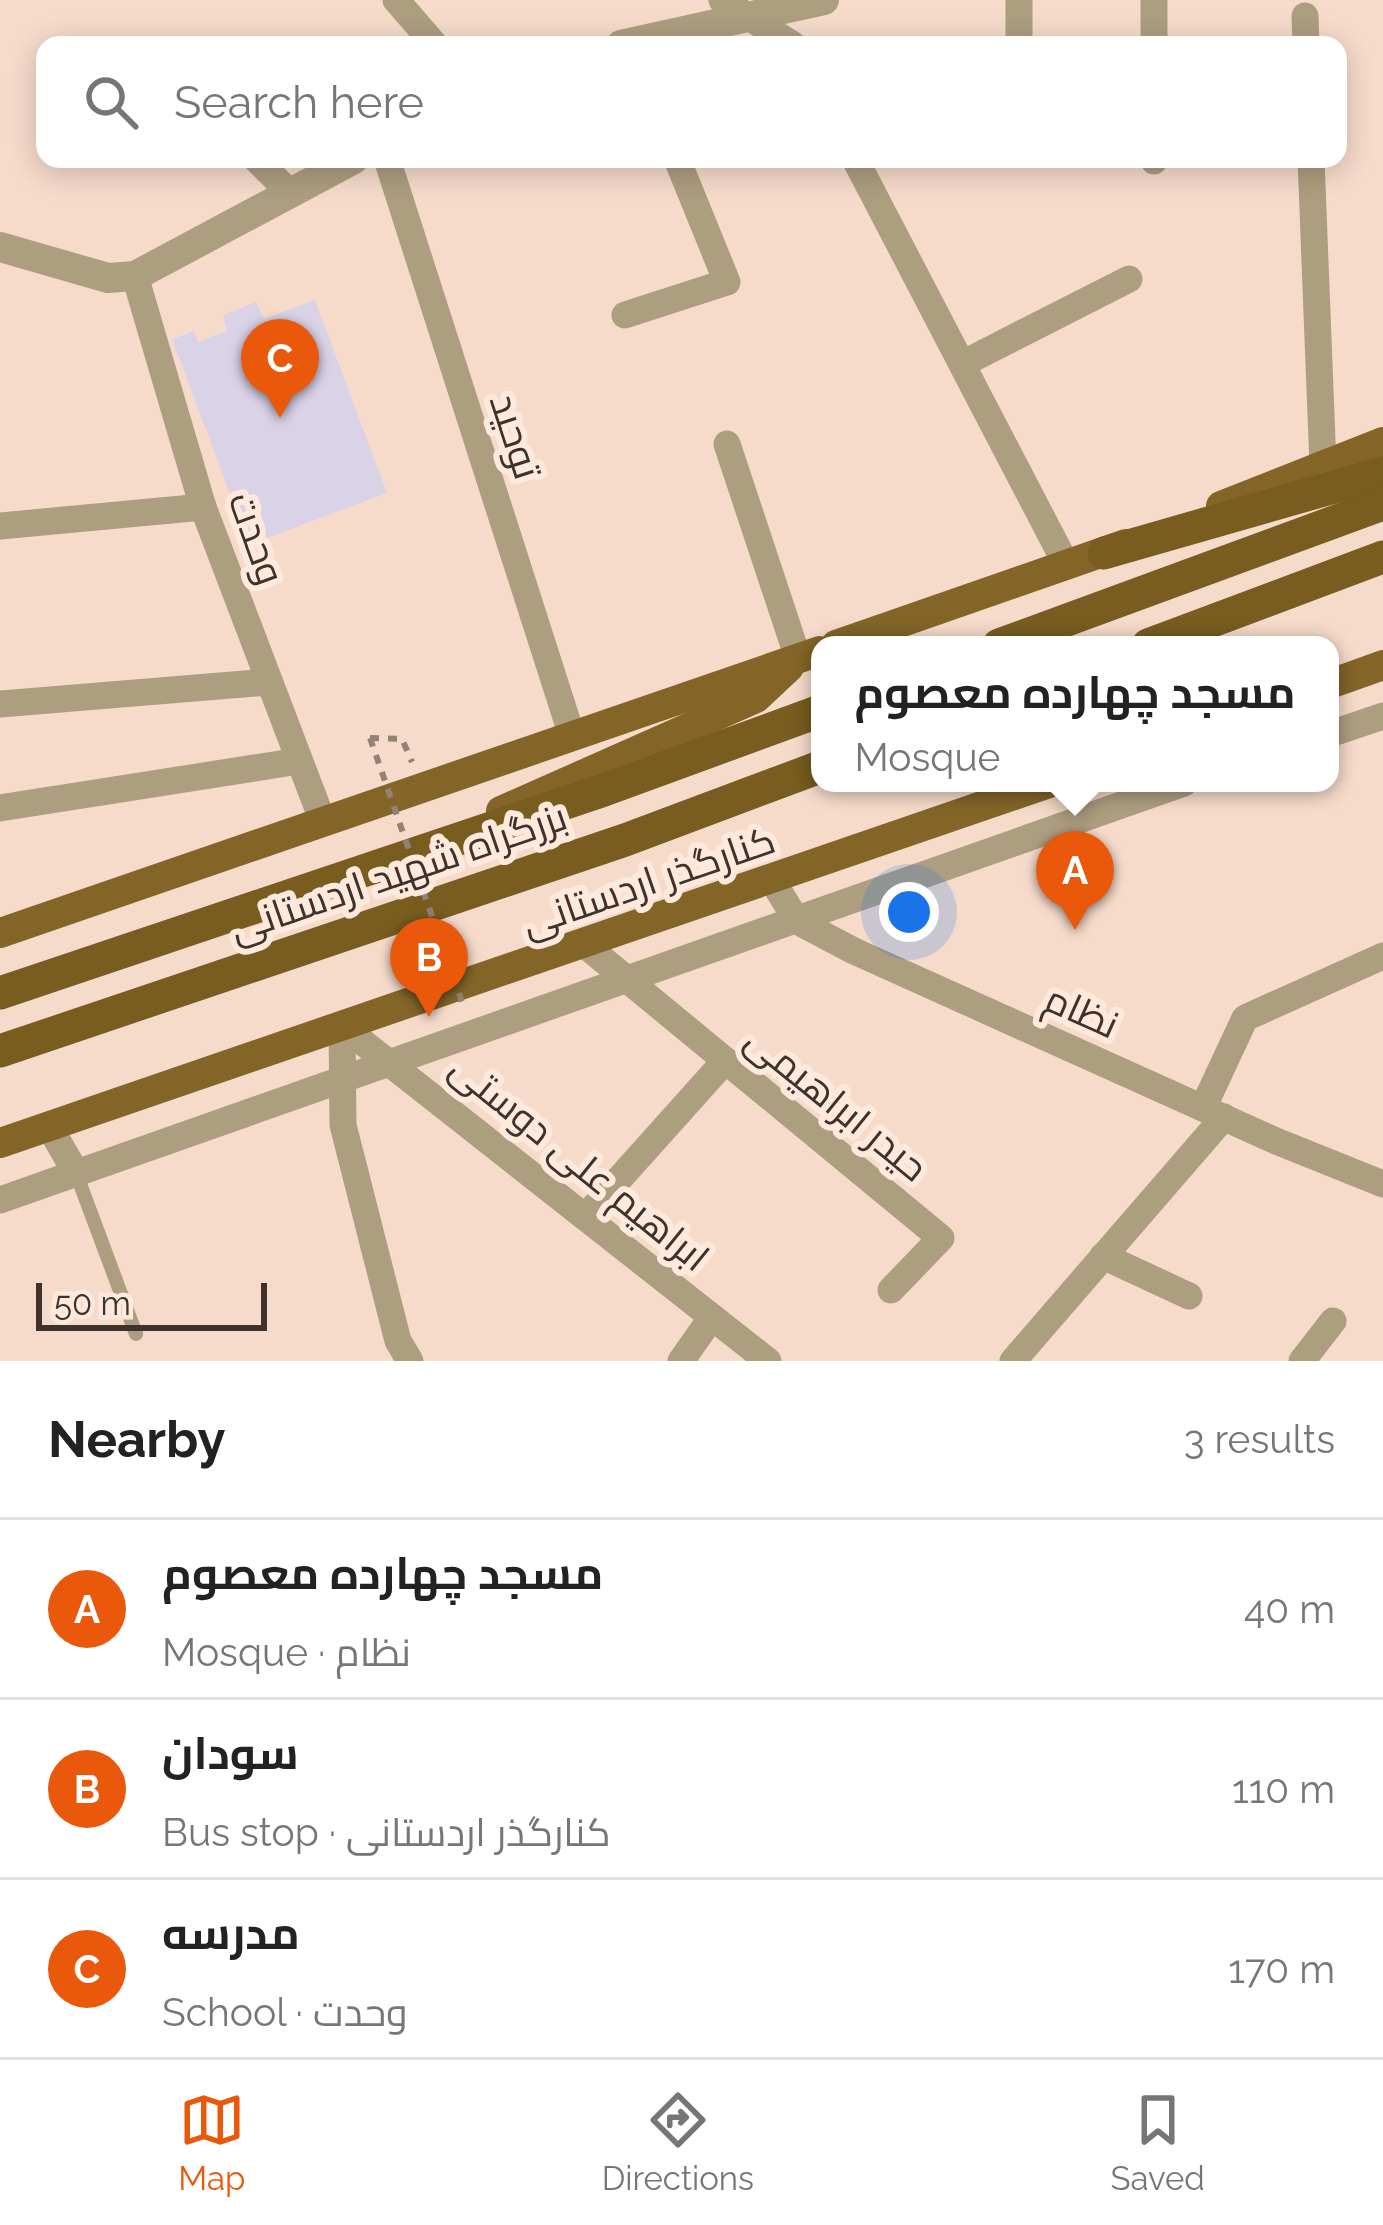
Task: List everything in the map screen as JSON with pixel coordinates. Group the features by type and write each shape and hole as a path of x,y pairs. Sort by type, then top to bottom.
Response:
{"highway":[{"path":"1104,553 1383,473"},
{"path":"1023,636 1383,503"},
{"path":"1172,636 1383,557"},
{"name":"بزرگراه شهید اردستانی","path":"0,993 811,713"},
{"name":"بزرگراه شهید اردستانی","path":"0,1051 625,840 811,770"}],"main road":[{"path":"862,636 1104,553 1383,442"},
{"path":"0,933 809,654"},
{"path":"375,867 756,698 809,654"},
{"path":"1339,682 1383,665"},
{"name":"کنارگذر اردستانی","path":"0,1143 1023,792"}],"street":[{"path":"396,0 427,36"},
{"path":"651,36 742,5 824,0"},
{"path":"1019,0 1019,36"},
{"path":"1154,0 1154,36"},
{"path":"742,5 782,36"},
{"path":"1305,16 1306,36"},
{"path":"265,168 288,191"},
{"path":"0,247 108,278 135,276 335,168"},
{"name":"توحید","path":"390,168 572,736"},
{"path":"625,315 727,281 681,168"},
{"path":"860,168 1066,566"},
{"path":"1311,168 1323,466"},
{"name":"وحدت","path":"135,276 203,507 322,822"},
{"path":"962,364 1129,279"},
{"path":"727,444 809,654"},
{"path":"0,526 203,507"},
{"path":"0,704 269,682"},
{"path":"1339,731 1383,716"},
{"path":"0,808 299,761"},
{"path":"0,1199 797,921 1137,792"},
{"path":"772,880 797,921"},
{"name":"نظام","path":"797,921 1213,1113 1383,1184"},
{"name":"حیدر ابراهیمی","path":"584,944 941,1238 891,1290"},
{"path":"1013,1361 1103,1256 1213,1113 1245,1018 1383,956"},
{"path":"342,1026 343,1125 398,1342 410,1361"},
{"name":"ابراهیم علی دوستی","path":"342,1026 768,1361"},
{"path":"586,1216 724,1062"},
{"path":"49,1126 76,1173"},
{"path":"1103,1256 1190,1296"},
{"path":"681,1361 712,1317"},
{"path":"1302,1361 1334,1322"}],"lane":[{"path":"76,1173 136,1334"}],"path":[{"path":"402,739 370,738 464,1008"}],"shaded area":[{"path":"315,300 387,493 249,545 172,339 194,331 198,342 227,331 223,315 256,302 264,319"}],"place":[{"name":"مدرسه","path":"280,418"},
{"name":"مسجد چهارده معصوم","path":"1075,930"},
{"name":"سودان","path":"429,1017"}]}
